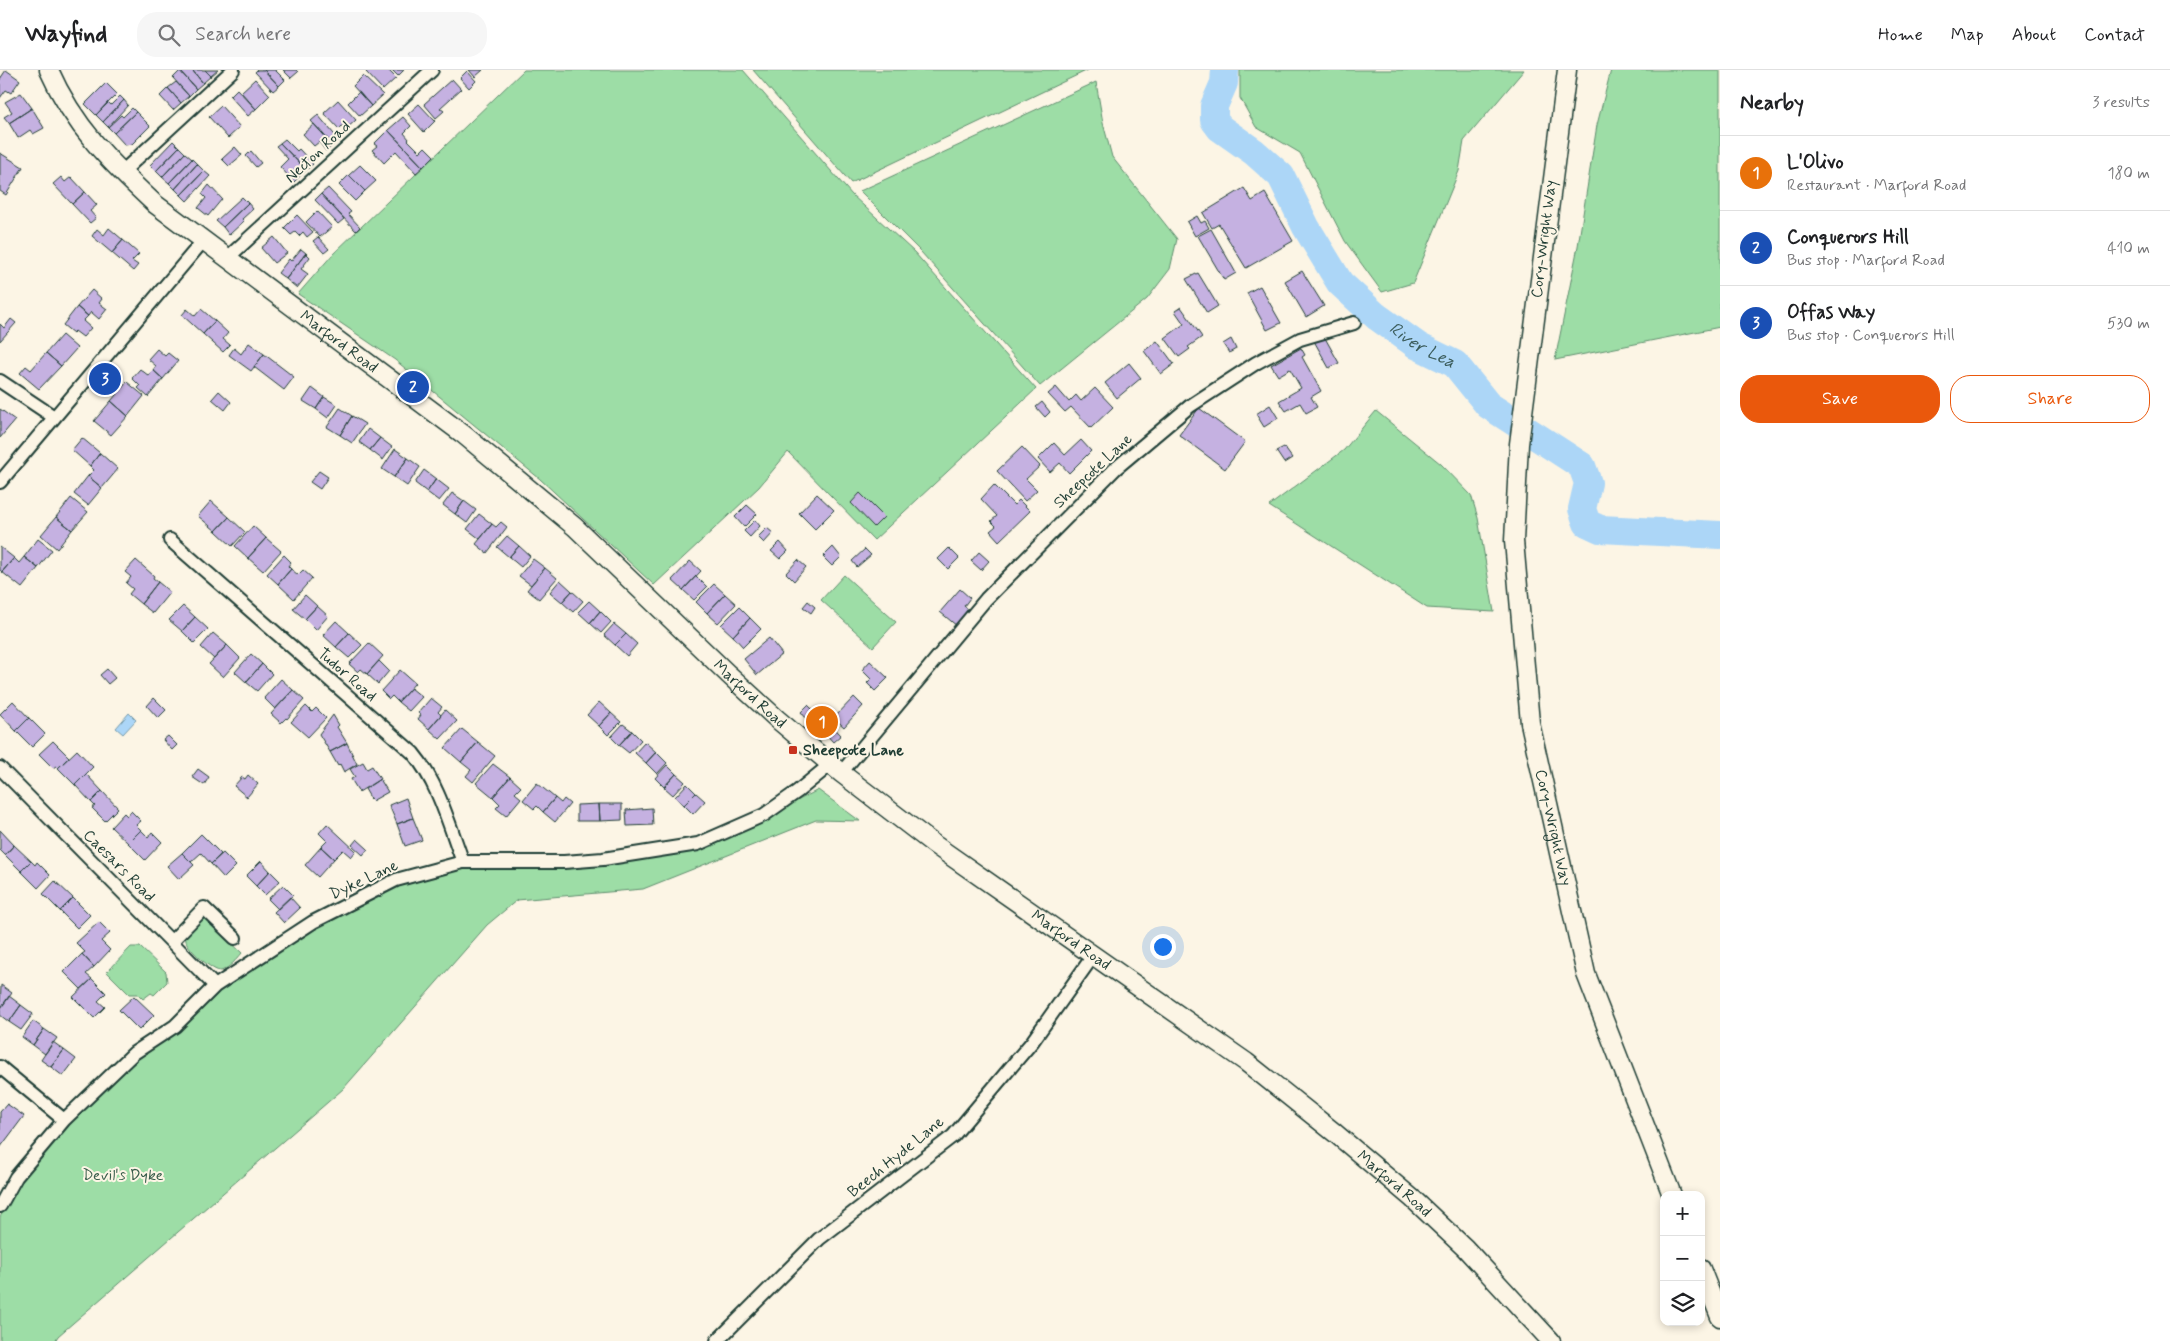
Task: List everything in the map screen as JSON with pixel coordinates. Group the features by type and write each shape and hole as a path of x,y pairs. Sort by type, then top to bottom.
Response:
{"street":[{"name":"Marford Road","path":"49,70 56,86 81,128 122,173 155,204 478,446 575,528 728,674 777,719 836,768 935,845 1246,1062 1335,1133 1413,1199 1465,1248 1551,1341"},
{"path":"122,173 232,70"},
{"name":"Necton Road","path":"228,260 234,252 432,70"},
{"name":"Cory-Wright Way","path":"1567,70 1519,444 1514,541 1530,723 1586,974 1670,1191"},
{"path":"0,482 202,241"},
{"name":"Sheepcote Lane","path":"836,768 986,598 1115,469 1190,406 1256,363 1300,339 1354,323"},
{"path":"0,381 54,417"},
{"name":"Tudor Road","path":"170,540 413,753 424,766 432,781 463,862"},
{"name":"Caesars Road","path":"0,768 216,986"},
{"name":"Dyke Lane","path":"0,1206 16,1177 64,1120 134,1053 175,1026 216,986 312,922 329,913 396,880 463,862 603,859 698,844 764,815 798,791 836,768"},
{"path":"172,941 204,908 235,938"},
{"name":"Beech Hyde Lane","path":"717,1341 819,1239 953,1136 1032,1042 1093,956"},
{"path":"0,1067 64,1120"},
{"path":"1705,1279 1720,1317"}],"green space":[{"path":"524,70 743,70 852,195 914,252 1036,389 874,540 788,452 759,487 654,585 540,479 395,360 298,294 333,254"},
{"path":"753,70 1088,70 851,183"},
{"path":"1240,70 1524,70 1464,141 1459,171 1413,283 1382,292 1345,241 1300,153 1256,127 1240,98"},
{"path":"1611,70 1720,70 1720,327 1555,360 1578,246 1597,125"},
{"path":"1096,82 1103,123 1112,157 1177,239 1170,269 1147,299 1040,386 921,252 860,191"},
{"path":"1376,411 1441,464 1471,495 1478,518 1494,612 1427,608 1269,506 1344,450"},
{"path":"844,575 896,622 873,647 821,600"},
{"name":"Devil's Dyke","path":"818,790 860,821 816,820 643,889 517,900 487,925 343,1089 58,1336 55,1341 0,1341 0,1217 21,1179 64,1122 222,989 324,923 402,885 477,864 704,845 770,815"},
{"path":"205,918 242,953 235,961 221,971 212,968 201,959 186,941 186,935 189,930 198,921"},
{"path":"131,947 140,947 166,972 167,982 154,995 151,993 143,999 138,994 129,994 107,972"}],"water":[{"path":"129,713 136,720 123,734 116,728"}],"building":[{"path":"6,70 20,80 11,93 6,90 0,98 0,79"},
{"path":"192,70 203,83 196,89 180,71"},
{"path":"192,70 205,70 211,76 203,83"},
{"path":"205,70 218,70 211,76"},
{"path":"257,70 264,70 279,86 273,91 255,72"},
{"path":"264,70 275,70 285,80 279,86"},
{"path":"283,70 296,70 298,72 291,78"},
{"path":"368,70 388,70 396,78 383,90 366,72"},
{"path":"392,70 404,70 398,76"},
{"path":"469,70 483,70 475,77"},
{"path":"180,71 196,89 189,96 173,78"},
{"path":"467,71 476,81 469,88 460,78"},
{"path":"363,76 383,95 371,106 353,86"},
{"path":"255,79 270,95 256,109 241,92"},
{"path":"452,79 461,89 440,108 444,111 436,118 424,104"},
{"path":"176,82 189,96 181,103 168,88"},
{"path":"106,83 117,94 96,115 85,104"},
{"path":"168,88 181,103 173,110 160,96"},
{"path":"237,89 256,109 248,116 230,96"},
{"path":"359,92 371,106 360,116 348,103"},
{"path":"21,93 32,108 9,123 4,117 12,112 5,102"},
{"path":"120,96 124,100 103,122 96,115 108,102 111,105"},
{"path":"124,100 128,105 108,127 103,122"},
{"path":"338,100 356,120 346,129 343,125 339,129 324,113"},
{"path":"419,104 435,121 424,132 408,114"},
{"path":"221,106 240,127 228,138 209,117"},
{"path":"32,108 44,128 33,134 30,130 18,138 9,123"},
{"path":"132,108 136,112 114,133 108,127"},
{"path":"136,112 150,126 132,144 125,145 114,133"},
{"path":"318,115 339,140 333,145 311,121"},
{"path":"403,117 411,126 404,133 408,140 420,152 425,147 434,156 423,167 388,130"},
{"path":"314,124 333,145 326,151 319,142 314,146 303,134"},
{"path":"388,130 423,167 416,173 396,151 384,163 372,150 377,146 374,144"},
{"path":"285,139 297,151 299,149 313,164 306,170 280,143"},
{"path":"173,141 179,147 156,171 150,165"},
{"path":"280,143 306,170 294,182 280,167 288,159 276,146"},
{"path":"179,147 185,153 162,177 156,171"},
{"path":"235,147 242,155 229,166 222,159"},
{"path":"251,151 261,163 256,167 246,156"},
{"path":"0,153 23,167 6,195 0,191"},
{"path":"185,153 192,159 169,183 162,177"},
{"path":"192,159 197,164 175,189 169,183"},
{"path":"197,164 204,171 181,195 175,189"},
{"path":"360,165 376,181 365,191 349,175"},
{"path":"204,171 210,176 187,201 181,195"},
{"path":"349,175 365,191 355,201 339,185"},
{"path":"61,177 65,182 71,177 85,192 72,204 53,184"},
{"path":"209,185 222,199 208,216 198,208 206,198 202,194"},
{"path":"328,188 351,212 348,214 360,227 356,231 321,194"},
{"path":"1244,188 1252,201 1265,193 1293,241 1246,268 1219,224 1212,228 1203,213"},
{"path":"85,192 97,205 90,211 96,218 90,223 72,204"},
{"path":"321,194 344,219 338,224 315,200"},
{"path":"242,197 248,203 223,227 216,221"},
{"path":"248,203 253,209 242,219 244,221 229,235 223,227"},
{"path":"317,211 332,227 320,237 306,222"},
{"path":"297,215 313,232 307,237 303,232 299,236 295,232 291,235 284,228"},
{"path":"1197,216 1201,223 1205,221 1209,228 1195,236 1187,222"},
{"path":"109,228 123,240 112,253 92,236 97,229 104,235"},
{"path":"1211,229 1236,273 1224,280 1198,236"},
{"path":"274,237 287,253 274,263 261,248"},
{"path":"318,237 329,249 324,253 313,241"},
{"path":"123,240 139,254 132,261 138,265 133,271 112,253"},
{"path":"301,249 306,253 286,279 278,273 289,259 291,261"},
{"path":"306,253 310,257 301,269 308,274 297,288 286,279"},
{"path":"1302,271 1324,306 1306,317 1285,281"},
{"path":"1198,273 1218,306 1207,313 1186,279"},
{"path":"1260,286 1281,323 1267,330 1247,293"},
{"path":"92,290 102,299 99,303 107,309 99,319 91,312 88,316 77,307"},
{"path":"77,307 88,316 83,321 91,328 83,337 75,331 73,333 63,325"},
{"path":"1181,307 1202,337 1188,347 1190,349 1179,357 1165,338 1184,324 1175,311"},
{"path":"187,309 195,316 201,309 215,321 203,334 182,315"},
{"path":"11,319 16,323 0,341 0,324 4,328"},
{"path":"215,321 228,333 223,339 230,345 223,352 203,334"},
{"path":"62,335 77,348 61,366 46,353"},
{"path":"1325,338 1339,363 1329,368 1314,341"},
{"path":"1231,339 1236,349 1229,353 1223,344"},
{"path":"1157,341 1174,364 1161,374 1144,351"},
{"path":"249,343 264,354 251,371 229,355 234,348 241,354"},
{"path":"1301,348 1305,355 1302,357 1321,391 1311,397 1317,407 1306,413 1300,403 1286,411 1279,401 1301,388 1290,369 1278,376 1271,365"},
{"path":"157,349 165,356 168,353 178,361 163,379 153,370 156,366 148,359"},
{"path":"46,353 61,366 39,389 20,373 26,366 31,370"},
{"path":"264,354 294,377 284,390 254,367"},
{"path":"1129,363 1141,378 1117,398 1105,383"},
{"path":"140,369 149,376 153,370 163,379 148,397 138,388 140,386 132,378"},
{"path":"127,382 144,396 128,416 111,401"},
{"path":"1056,387 1069,402 1076,395 1081,401 1095,388 1113,407 1091,428 1071,407 1065,412 1048,394"},
{"path":"312,388 324,397 316,409 303,401"},
{"path":"219,391 231,402 225,410 212,399"},
{"path":"324,397 337,405 328,418 316,409"},
{"path":"111,401 128,416 111,435 94,421"},
{"path":"1042,402 1050,412 1045,417 1036,407"},
{"path":"1270,405 1278,418 1264,427 1256,414"},
{"path":"340,408 352,416 340,435 327,427"},
{"path":"1199,408 1245,442 1225,469 1179,435"},
{"path":"0,409 15,420 0,438"},
{"path":"352,416 365,424 352,443 340,435"},
{"path":"368,429 380,438 370,450 359,442"},
{"path":"82,438 100,453 90,466 72,450"},
{"path":"380,438 392,447 383,460 370,450"},
{"path":"1081,440 1091,451 1069,473 1060,463 1050,472 1038,459 1054,443 1065,455"},
{"path":"1022,447 1040,466 1026,479 1037,490 1025,501 997,471"},
{"path":"1284,447 1292,458 1284,463 1276,451"},
{"path":"395,449 408,458 394,477 382,469"},
{"path":"100,453 118,469 102,488 88,476 94,470 90,466"},
{"path":"408,458 420,467 407,486 394,477"},
{"path":"424,470 436,479 427,492 415,483"},
{"path":"319,471 328,477 320,489 310,482"},
{"path":"88,476 102,488 88,505 74,494"},
{"path":"436,479 449,489 439,501 427,492"},
{"path":"994,485 1014,505 1019,500 1030,511 999,541 990,531 996,526 991,521 997,516 981,499"},
{"path":"452,493 464,501 455,514 443,505"},
{"path":"860,493 884,517 874,527 851,503"},
{"path":"817,494 834,510 815,529 799,513"},
{"path":"71,498 88,512 72,530 56,517"},
{"path":"211,501 229,517 216,531 198,516"},
{"path":"464,501 476,510 467,523 455,514"},
{"path":"747,505 757,514 744,527 735,517"},
{"path":"479,514 492,524 480,539 467,529"},
{"path":"56,517 72,530 57,549 41,535"},
{"path":"229,517 245,532 232,546 216,531"},
{"path":"755,520 760,526 750,537 744,531"},
{"path":"501,522 507,527 487,553 476,544 492,524 496,527"},
{"path":"253,526 266,538 248,558 235,546"},
{"path":"767,528 773,533 764,543 758,537"},
{"path":"507,536 519,546 509,557 497,547"},
{"path":"266,538 281,551 263,571 248,558"},
{"path":"38,539 52,550 38,568 24,557"},
{"path":"780,542 788,551 780,559 771,551"},
{"path":"519,546 530,556 521,567 509,557"},
{"path":"0,547 14,558 2,572 0,570"},
{"path":"833,547 841,557 832,566 823,557"},
{"path":"949,548 959,558 948,569 938,559"},
{"path":"865,549 871,555 857,567 852,561"},
{"path":"979,552 989,561 981,570 971,561"},
{"path":"284,555 291,562 288,566 291,569 278,584 267,574"},
{"path":"24,557 38,568 22,588 2,572 14,558 19,563"},
{"path":"533,559 545,568 531,585 519,576"},
{"path":"136,560 158,582 141,604 129,594 133,589 126,583 131,577 125,572"},
{"path":"798,560 806,567 794,581 786,573"},
{"path":"690,561 701,571 683,590 672,580"},
{"path":"545,568 557,578 539,599 527,590"},
{"path":"291,569 298,575 303,570 312,578 294,599 278,584"},
{"path":"696,576 707,587 694,600 683,590"},
{"path":"560,580 572,591 562,602 550,592"},
{"path":"158,582 170,592 153,613 141,604"},
{"path":"714,584 725,594 707,613 696,602"},
{"path":"960,589 970,598 964,606 970,611 957,626 940,612"},
{"path":"572,591 583,601 573,612 562,602"},
{"path":"725,594 736,604 718,623 707,613"},
{"path":"305,595 317,606 305,619 293,609"},
{"path":"589,601 600,611 590,623 578,612"},
{"path":"808,601 815,607 811,613 803,607"},
{"path":"183,606 195,617 182,631 169,620"},
{"path":"317,606 328,616 316,630 305,619"},
{"path":"739,607 750,618 733,636 721,625"},
{"path":"600,611 611,622 601,633 590,623"},
{"path":"195,617 208,629 194,643 182,631"},
{"path":"750,618 761,629 743,647 733,636"},
{"path":"336,621 349,633 336,647 323,635"},
{"path":"614,624 626,634 615,645 604,635"},
{"path":"213,633 227,645 214,659 201,647"},
{"path":"349,633 362,645 349,658 336,647"},
{"path":"626,634 637,644 627,656 615,645"},
{"path":"769,638 782,654 757,675 744,659"},
{"path":"369,643 383,656 367,674 361,669 358,672 349,664"},
{"path":"227,645 240,658 223,677 209,664"},
{"path":"251,654 262,664 246,682 235,672"},
{"path":"379,661 389,671 378,684 367,674"},
{"path":"870,661 888,678 875,691 867,683 871,679 862,670"},
{"path":"262,664 272,674 257,691 246,682"},
{"path":"107,669 115,678 108,684 100,675"},
{"path":"400,670 415,683 398,702 392,696 389,699 381,691"},
{"path":"281,679 293,690 275,709 264,698"},
{"path":"411,688 422,697 409,711 398,702"},
{"path":"293,690 304,700 281,723 271,714"},
{"path":"854,697 863,706 844,727 834,718"},
{"path":"154,698 166,710 158,718 147,706"},
{"path":"431,698 442,707 438,712 441,715 429,729 418,719 421,715 418,713"},
{"path":"13,701 29,718 16,731 0,714"},
{"path":"599,702 611,713 599,726 587,715"},
{"path":"808,705 818,715 820,713 841,735 833,742 814,721 811,724 801,712"},
{"path":"306,706 312,712 316,708 326,718 308,737 291,722"},
{"path":"445,710 457,721 440,739 429,729"},
{"path":"611,713 621,722 608,735 599,726"},
{"path":"333,715 339,725 337,727 347,743 330,752 319,734"},
{"path":"29,718 45,734 32,747 16,731"},
{"path":"623,724 632,731 619,745 611,737"},
{"path":"462,729 478,742 461,762 445,748"},
{"path":"632,731 641,740 629,753 619,745"},
{"path":"168,736 177,745 172,750 163,740"},
{"path":"53,741 69,757 58,768 56,766 53,768 39,754"},
{"path":"478,742 495,756 473,782 466,776 471,770 461,762"},
{"path":"645,742 656,752 646,763 635,753"},
{"path":"347,743 357,764 344,772 330,752"},
{"path":"77,750 93,767 75,785 58,768"},
{"path":"656,752 667,763 657,774 646,763"},
{"path":"363,762 367,769 372,766 380,779 359,792 351,779 355,777 350,769"},
{"path":"493,764 510,777 493,797 476,783"},
{"path":"667,765 676,774 664,787 655,778"},
{"path":"198,769 209,777 204,785 192,777"},
{"path":"86,774 102,791 91,802 75,785"},
{"path":"676,774 685,782 673,795 664,787"},
{"path":"248,775 258,784 247,797 234,786 242,777 245,779"},
{"path":"510,777 521,787 515,793 521,798 506,816 496,808 500,804 493,797"},
{"path":"380,779 388,792 372,801 365,789"},
{"path":"537,783 555,798 543,812 537,806 534,809 523,800"},
{"path":"687,784 696,793 684,805 675,797"},
{"path":"102,791 118,808 105,821 92,808 95,806 91,802"},
{"path":"696,793 705,801 693,814 684,805"},
{"path":"406,798 413,818 397,824 389,805"},
{"path":"555,798 561,803 564,799 570,804 555,822 543,812"},
{"path":"599,804 622,804 622,820 600,821"},
{"path":"599,804 600,821 577,821 577,805"},
{"path":"652,808 653,825 627,826 626,810"},
{"path":"131,811 141,821 136,825 141,830 128,843 111,827 124,813 127,816"},
{"path":"413,818 422,840 405,846 397,824"},
{"path":"327,824 356,851 351,857 343,850 334,859 321,847 327,841 319,833"},
{"path":"0,830 14,845 5,855 0,850"},
{"path":"141,830 148,837 152,832 162,842 145,860 128,843"},
{"path":"201,834 221,854 211,864 201,853 191,862 182,853"},
{"path":"357,839 368,849 363,855 352,845"},
{"path":"14,845 31,861 21,871 5,855"},
{"path":"321,847 334,859 318,877 305,865"},
{"path":"182,853 194,865 179,879 167,866"},
{"path":"223,853 236,866 224,878 211,864"},
{"path":"31,861 35,865 37,862 50,875 38,888 21,871"},
{"path":"261,861 270,871 256,886 246,876"},
{"path":"270,871 280,881 265,895 256,886"},
{"path":"55,881 73,898 60,911 43,894"},
{"path":"283,885 293,895 278,909 268,899"},
{"path":"290,897 300,908 284,923 274,912"},
{"path":"73,898 90,915 77,928 60,911"},
{"path":"99,922 110,933 101,941 110,950 94,967 82,954 85,952 76,943"},
{"path":"82,954 94,967 86,974 92,979 81,989 64,972"},
{"path":"92,979 106,993 98,1001 105,1007 94,1018 73,997"},
{"path":"1,985 12,993 1,1008 0,1007"},
{"path":"9,996 21,1005 9,1022 0,1015 0,1009"},
{"path":"134,996 154,1015 139,1030 119,1010"},
{"path":"21,1005 33,1014 21,1030 9,1022"},
{"path":"33,1021 44,1029 33,1045 22,1037"},
{"path":"44,1029 57,1038 45,1054 33,1045"},
{"path":"53,1042 64,1050 51,1067 41,1060"},
{"path":"64,1050 76,1059 63,1076 51,1067"},
{"path":"7,1104 24,1116 0,1148 0,1112"}],"waterway":[{"name":"River Lea","path":"1225,70 1224,83 1214,106 1214,120 1220,128 1254,152 1281,176 1306,227 1340,283 1376,316 1418,346 1455,364 1488,405 1582,466 1588,483 1582,509 1587,523 1600,529 1720,535"}],"place":[{"name":"Offas Way","path":"105,379"},
{"name":"Conquerors Hill","path":"413,387"},
{"name":"L'Olivo","path":"822,722"},
{"name":"Sheepcote Lane","path":"793,750"}]}
